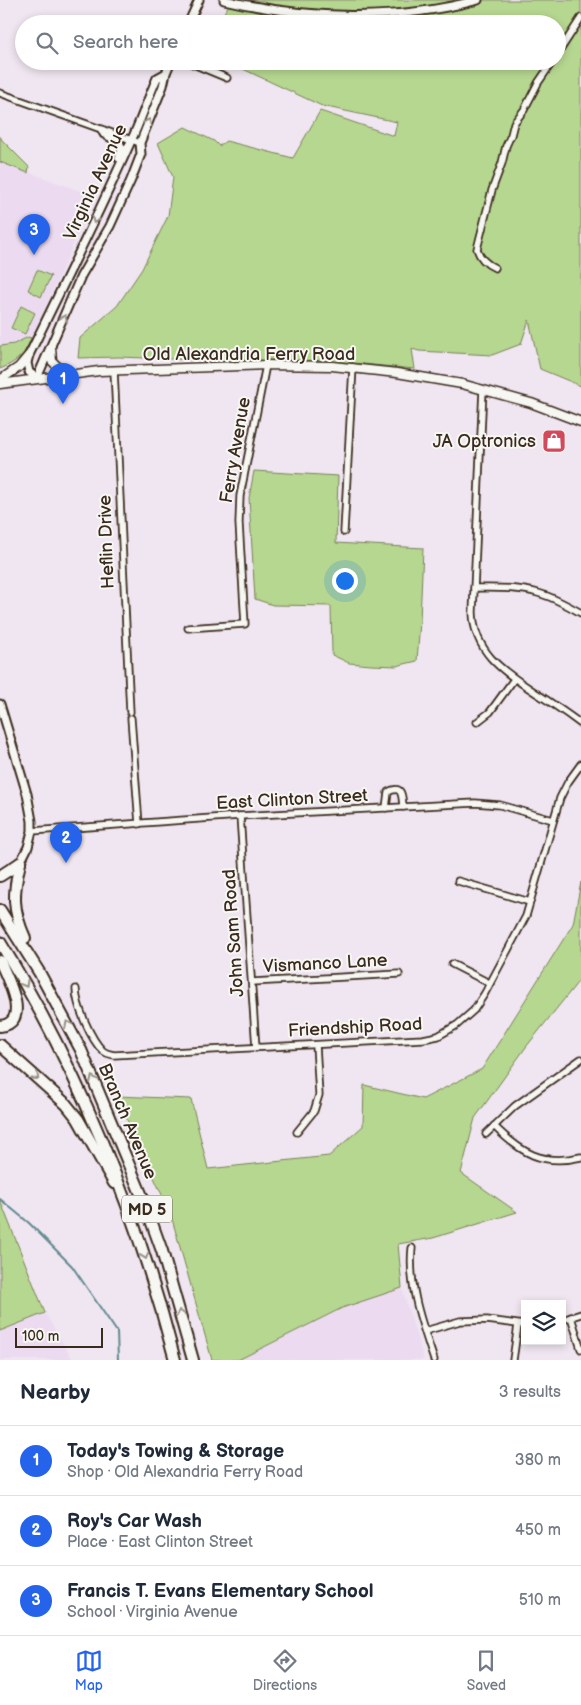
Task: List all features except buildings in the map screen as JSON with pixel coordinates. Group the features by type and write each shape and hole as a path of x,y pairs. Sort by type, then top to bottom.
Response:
{"highway":[{"path":"0,876 20,863"},
{"path":"20,863 15,888 15,904 20,926 47,987"},
{"name":"Branch Avenue","path":"0,910 12,926 81,1050 144,1201 164,1259 193,1360"},
{"name":"Branch Avenue","path":"0,942 34,1000 112,1164 152,1276 175,1360"},
{"path":"0,961 16,1009 15,1018 8,1025 0,1026"},
{"path":"0,1045 66,1104 78,1119 129,1210"}],"main road":[{"path":"51,347 52,361 66,375"},
{"path":"0,380 19,367 29,355"},
{"name":"Old Alexandria Ferry Road","path":"0,384 114,370 266,365 353,367 417,376 483,389 531,403 581,422"}],"street":[{"path":"192,15 200,0"},
{"path":"224,0 252,7 288,12 361,15 417,11 478,0"},
{"path":"566,41 581,18"},
{"name":"Virginia Avenue","path":"37,378 81,276 118,209 141,154 140,144 163,86 167,70"},
{"path":"208,70 227,78"},
{"path":"495,268 488,265 479,256 477,249 490,197 514,123 524,110 547,70"},
{"name":"Virginia Avenue","path":"29,355 87,239 132,141 157,78 166,73"},
{"path":"0,93 140,144"},
{"path":"102,130 104,134 117,140 121,145 119,166"},
{"path":"29,355 27,363 29,372 37,378"},
{"name":"Ferry Avenue","path":"188,628 245,624 239,507 241,488 266,365"},
{"path":"344,532 353,367"},
{"name":"Heflin Drive","path":"114,370 130,715 139,824"},
{"path":"483,389 474,588 476,633 489,656 499,666 514,679 581,724"},
{"path":"474,588 536,592 581,613"},
{"path":"477,722 490,712 514,679"},
{"path":"0,704 27,794 30,811 32,831 28,847 20,863"},
{"name":"Friendship Road","path":"76,989 79,1005 95,1039 102,1050 111,1055 423,1039 438,1036 467,1017 479,1002 523,923 563,791 581,764"},
{"path":"386,808 387,795 392,790 402,793 403,807"},
{"name":"East Clinton Street","path":"32,831 240,816 469,803 489,803 509,807 553,820"},
{"name":"John Sam Road","path":"240,816 256,1048"},
{"path":"458,880 530,902"},
{"path":"452,964 489,983"},
{"name":"Vismanco Lane","path":"252,982 400,974"},
{"path":"297,1132 314,1111 319,1095 316,1045"},
{"path":"486,1134 515,1106 581,1059"},
{"path":"494,1126 517,1148 533,1156 554,1160 581,1156"},
{"path":"412,1248 413,1283 434,1360"},
{"path":"566,1319 581,1314"},
{"path":"571,1317 581,1349"},
{"path":"425,1331 460,1321 487,1320 521,1325"},
{"path":"513,1360 518,1325"}],"shaded area":[{"path":"0,162 95,196 33,335 31,338 28,337 14,344 0,346"},
{"path":"402,1288 424,1360 238,1360 342,1308"},
{"path":"45,1313 73,1360 0,1360 0,1331"}],"green space":[{"path":"232,0 581,0 581,386 540,369 529,320 521,344 492,355 412,349 415,369 331,361 78,358 80,338 117,306 142,269 168,216 173,177 158,143 185,127 214,141 219,146 226,141 293,158 320,111 394,136 397,122 322,106 245,70 566,70 566,15 223,15"},
{"path":"0,136 29,167 28,173 0,162"},
{"path":"37,270 51,276 41,297 28,290"},
{"path":"21,306 35,313 25,334 11,328"},
{"path":"28,337 31,338 23,354 0,369 0,346 14,344"},
{"path":"254,471 338,476 336,543 423,548 417,661 396,666 349,663 332,655 331,606 273,605 255,599 249,498"},
{"path":"581,882 581,978 526,1047 475,1118 461,1173 517,1212 433,1238 398,1244 402,1288 342,1308 238,1360 212,1360 170,1212 116,1096 191,1099 208,1169 329,1156 363,1126 364,1085 423,1099 482,1069 573,924"},
{"path":"0,1200 45,1313 0,1331"}],"waterway":[{"path":"0,1199 29,1223 72,1266 117,1332 118,1360"}],"place":[{"name":"Francis T. Evans Elementary School","path":"34,255"},
{"name":"Today's Towing & Storage","path":"63,404"},
{"name":"JA Optronics","path":"554,441"},
{"name":"Roy's Car Wash","path":"66,863"}]}
